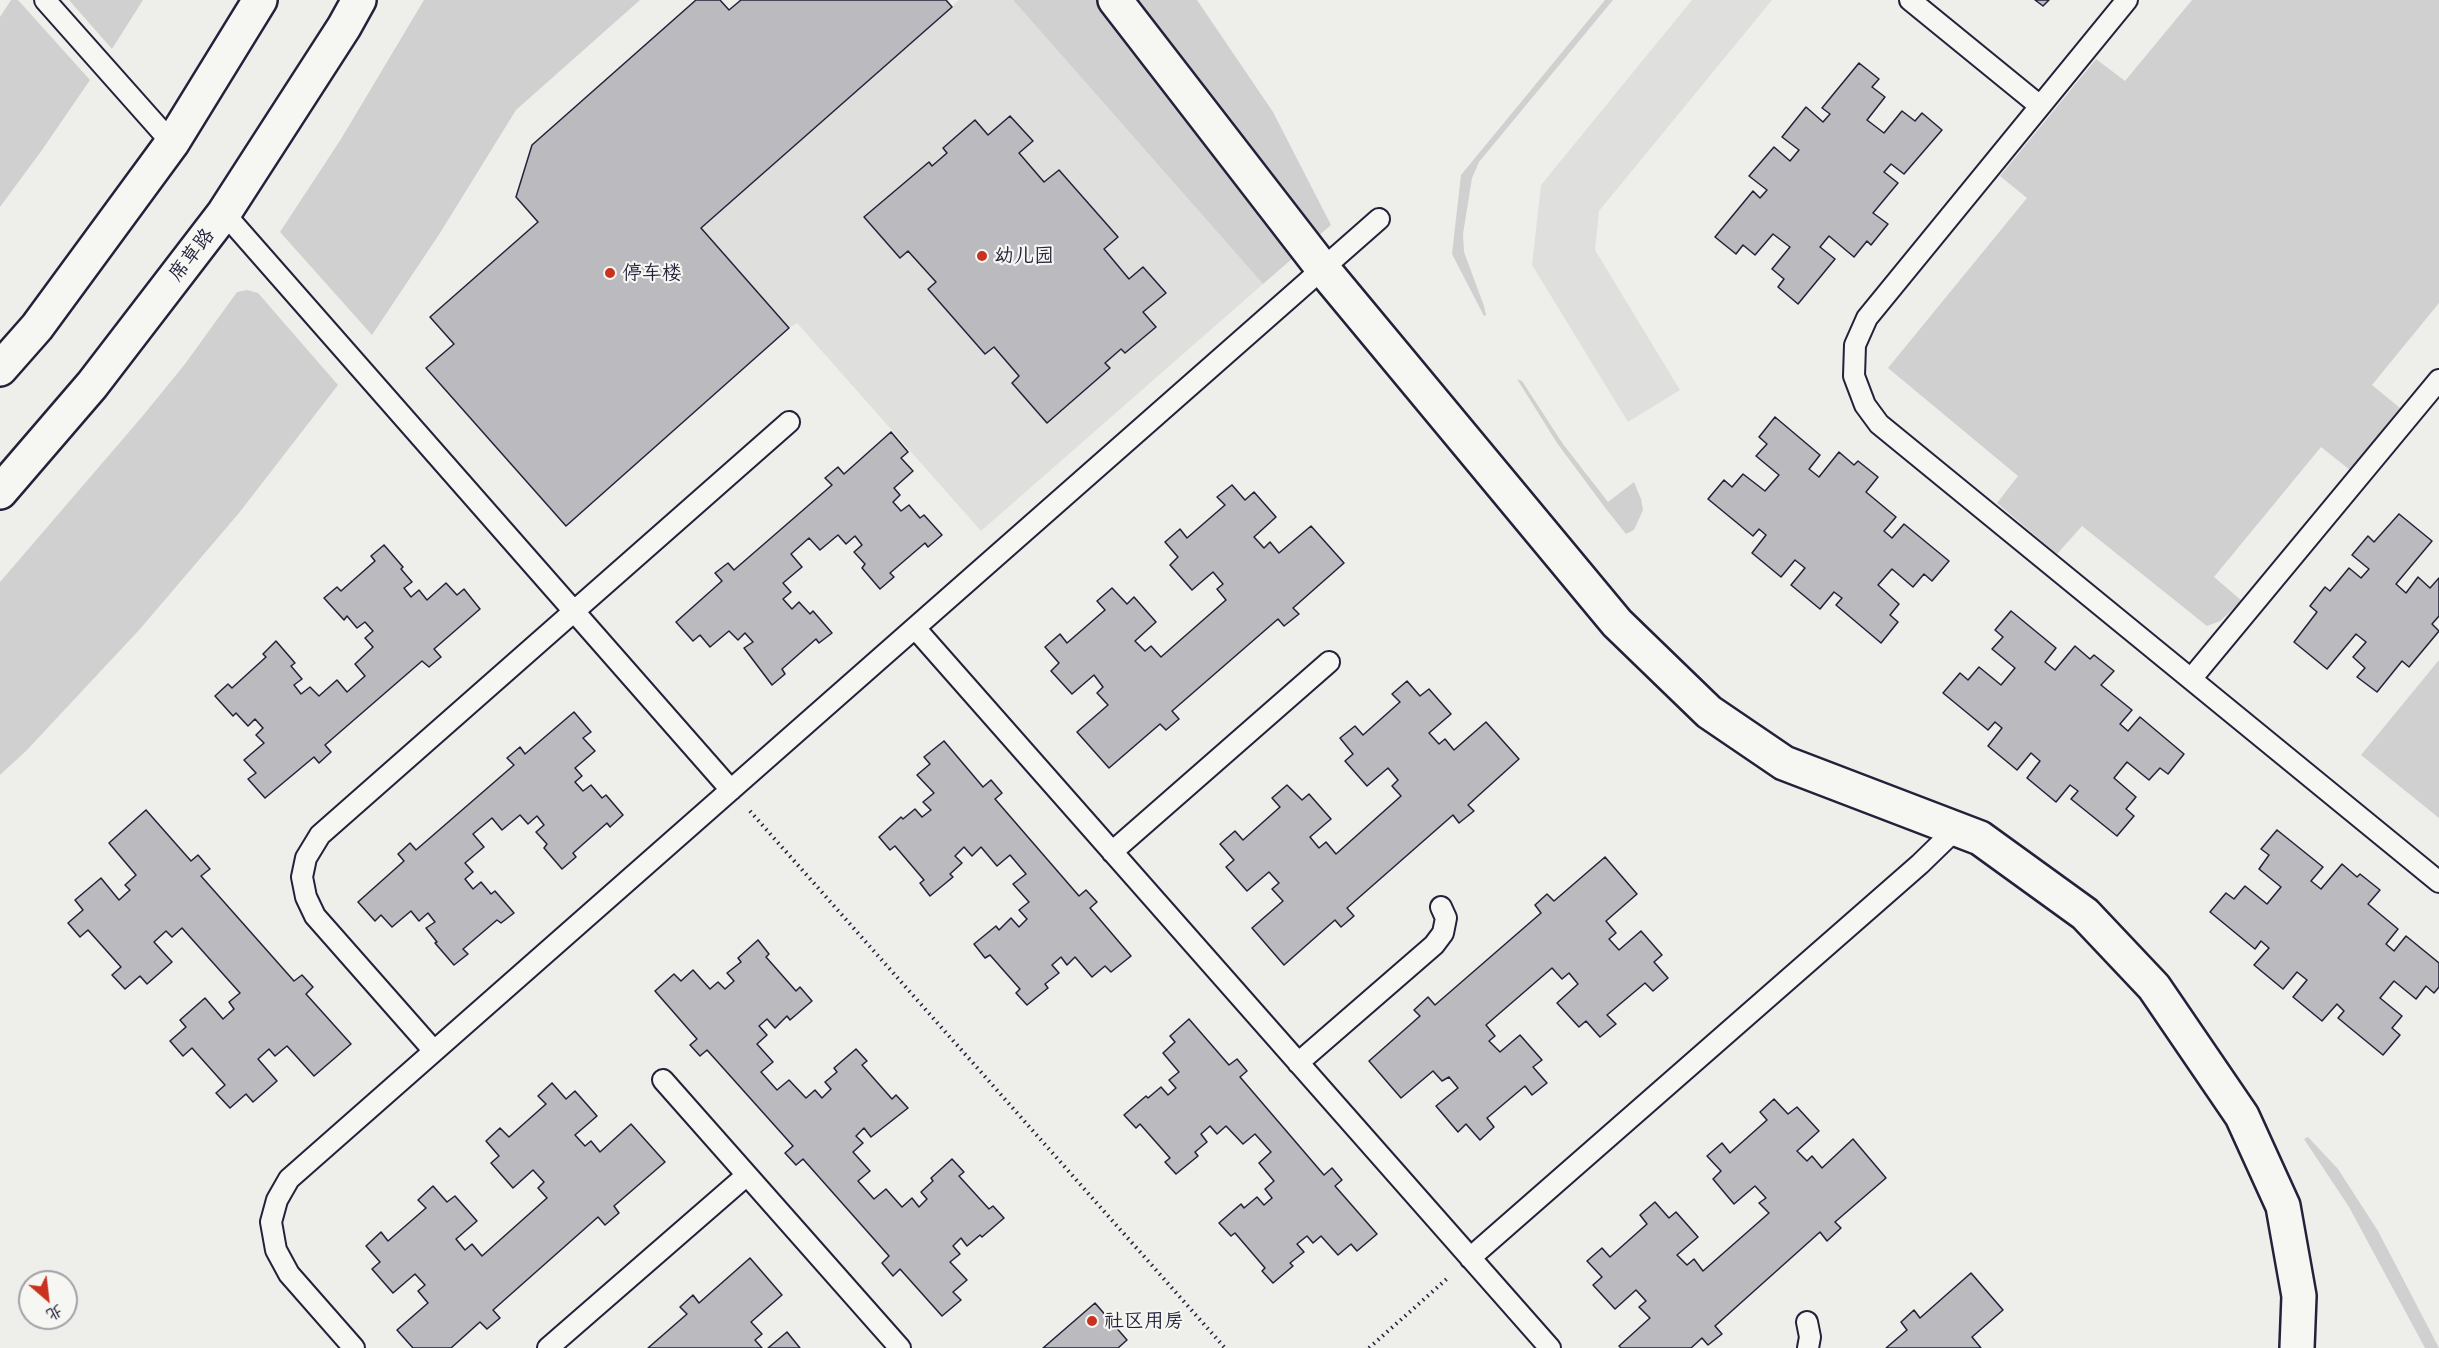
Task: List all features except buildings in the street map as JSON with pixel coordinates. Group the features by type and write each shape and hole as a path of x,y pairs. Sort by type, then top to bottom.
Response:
{"street":[{"path":"0,369 37,327 172,143 260,0"},
{"name":"席草路","path":"0,492 92,385 224,213 359,0"},
{"path":"1115,0 1323,269 1617,623 1709,711 1784,763 1980,838 2085,914 2154,987 2242,1116 2283,1206 2299,1296 2297,1348"}],"lane":[{"path":"45,0 172,143"},
{"path":"1910,0 2040,106"},
{"path":"2127,0 1867,318 1855,345 1854,376 1865,405 1879,424 2439,882"},
{"path":"224,213 731,790"},
{"path":"354,1348 289,1274 276,1250 271,1222 277,1200 289,1179 1379,219"},
{"path":"2191,679 2439,380"},
{"path":"434,1051 315,916 306,897 302,878 306,858 320,835 789,422"},
{"path":"915,628 1550,1348"},
{"path":"1113,852 1329,662"},
{"path":"1470,1258 1920,864 1956,829"},
{"path":"1298,1063 1434,945 1443,933 1446,918 1441,907"},
{"path":"663,1080 900,1348"},
{"path":"549,1348 747,1174"},
{"path":"1807,1322 1810,1337 1808,1348"}],"path":[{"path":"731,790 1225,1348"},
{"path":"1369,1348 1470,1258"}],"shaded area":[{"path":"11,0 18,0 90,80 0,207 0,17"},
{"path":"69,0 143,0 112,49"},
{"path":"424,0 640,0 516,110 440,233 372,335 280,232 341,139"},
{"name":"幼儿园","path":"959,0 1013,0 1263,284 981,531 797,323 789,328 701,228"},
{"path":"1013,0 1197,0 1273,112 1331,225 1263,284"},
{"path":"1605,0 1613,0 1479,162 1472,178 1463,234 1464,252 1484,306 1486,315 1484,316 1452,254 1461,175"},
{"path":"1692,0 1772,0 1599,211 1595,250 1680,390 1628,422 1532,265 1541,185"},
{"path":"2192,0 2439,0 2439,303 2372,385 2400,408 2350,470 2321,447 2214,577 2242,601 2220,621 2207,626 2082,526 2057,554 1997,503 2018,476 1888,368 2027,198 2000,176 2096,59 2125,81"},
{"path":"247,290 258,293 338,385 239,513 140,629 27,750 0,775 0,582 141,418 185,364 237,292"},
{"path":"1517,379 1522,381 1563,444 1608,502 1634,482 1643,510 1634,530 1626,534 1606,509 1557,443"},
{"path":"2439,660 2439,818 2361,755"},
{"path":"2308,1137 2338,1169 2378,1231 2439,1348 2425,1348 2349,1207 2304,1139"}],"place":[{"name":"幼儿园","path":"982,256"},
{"name":"停车楼","path":"610,273"},
{"name":"社区用房","path":"1092,1321"}]}
